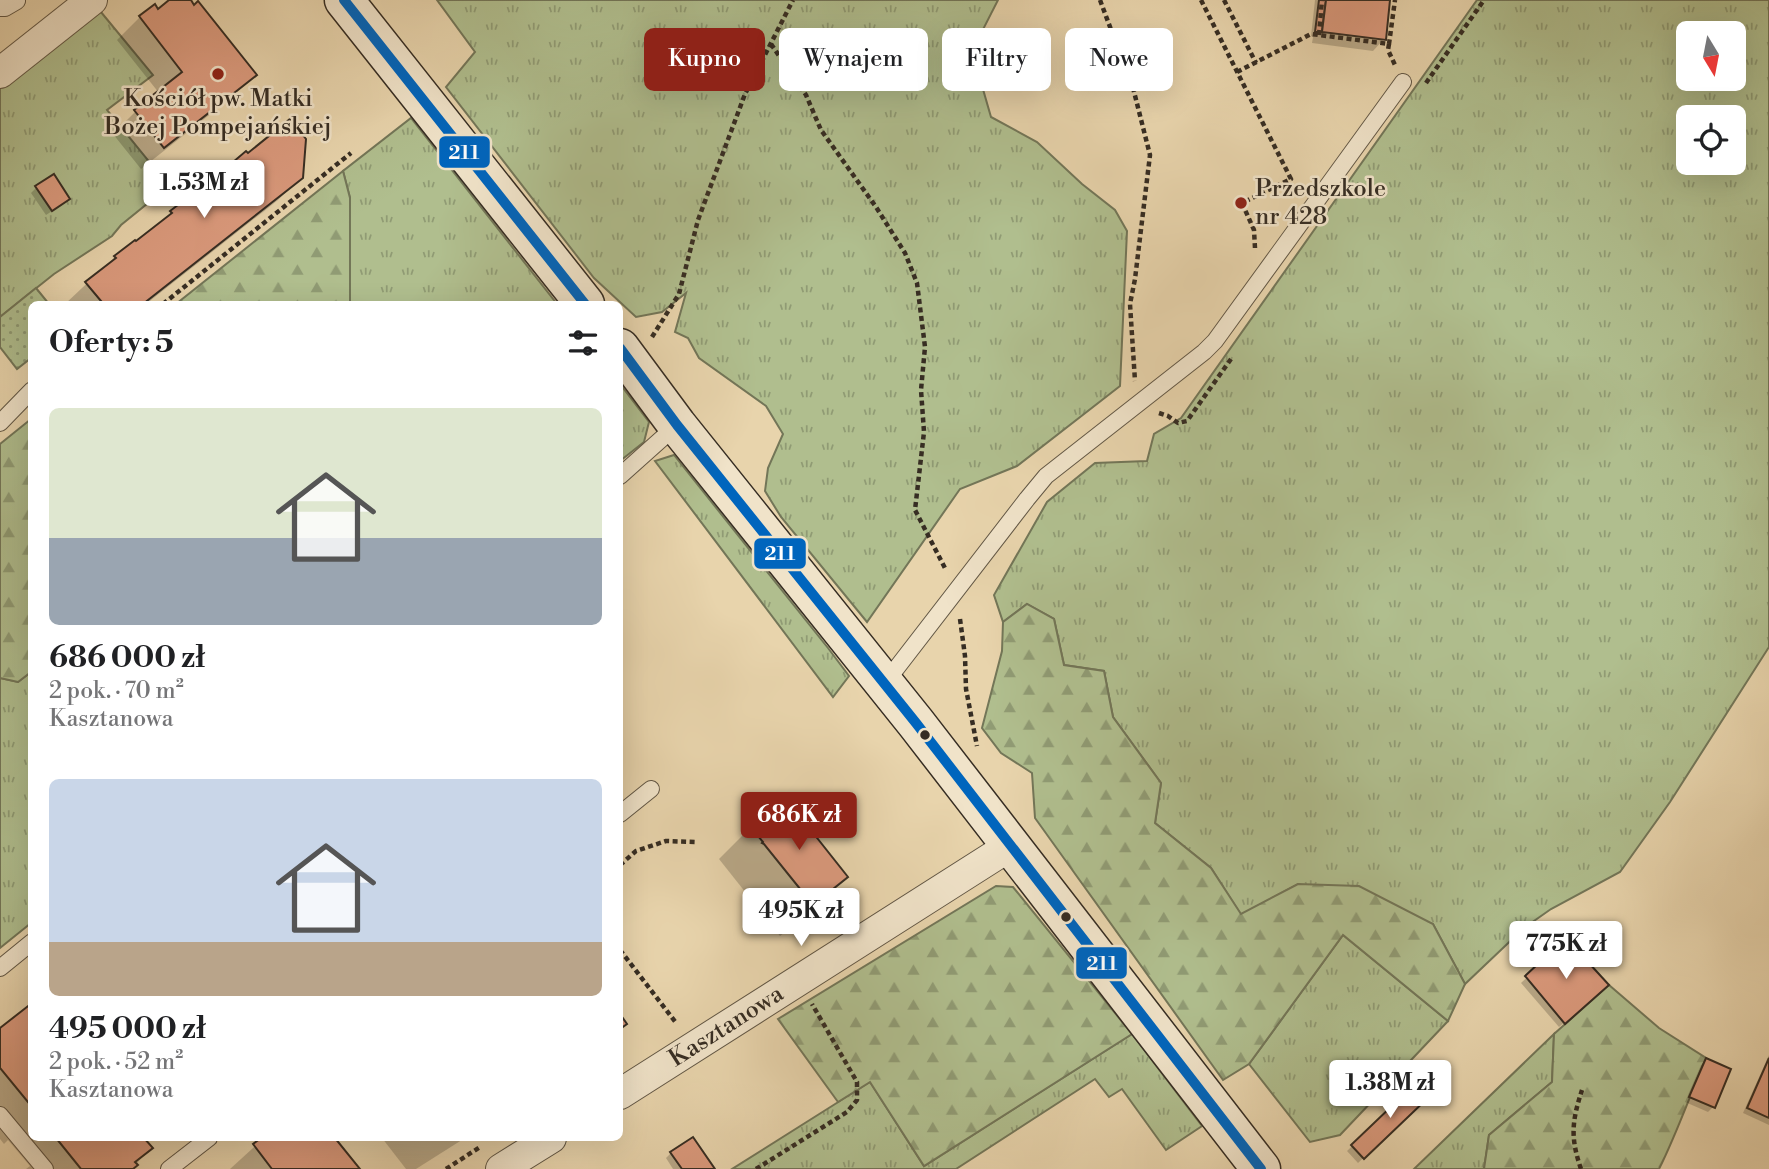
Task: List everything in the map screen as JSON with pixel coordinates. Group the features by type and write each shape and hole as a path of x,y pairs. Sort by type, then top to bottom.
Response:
{"street":[{"path":"0,73 92,0"},
{"path":"344,0 583,301"},
{"path":"624,354 677,425 972,794 1260,1169"},
{"name":"Kasztanowa","path":"623,1092 1010,846"},
{"path":"501,1169 546,1141"}],"lane":[{"path":"0,8 17,1"},
{"path":"884,684 1046,476 1215,341 1403,82"},
{"path":"0,423 28,394"},
{"path":"623,473 677,425"},
{"path":"623,812 651,789"},
{"path":"0,968 28,945"},
{"path":"0,1115 45,1169"},
{"path":"169,1169 205,1141"}],"path":[{"path":"624,354 655,334 679,293 698,220 745,94 793,0"},
{"path":"1100,0 1126,60 1150,155 1130,304 1135,386 1146,378"},
{"path":"1201,0 1291,179 1242,203 1254,230 1254,254"},
{"path":"1224,0 1256,63"},
{"path":"1319,35 1322,0"},
{"path":"1237,72 1311,34 1389,44 1395,0"},
{"path":"771,44 806,96 821,130 905,253 917,283 925,347 921,390 924,432 915,510 949,575"},
{"path":"167,301 351,153"},
{"path":"956,591 965,656 966,689 979,754"},
{"path":"623,863 636,852 666,841 696,842"},
{"path":"623,954 677,1024"},
{"path":"757,1169 848,1112 857,1100 857,1082 810,1000"},
{"path":"1581,1169 1574,1149 1573,1116 1582,1090"},
{"path":"446,1169 485,1144"}],"green space":[{"path":"437,0 998,0 984,28 942,28 942,91 984,91 991,117 1037,142 1115,210 1127,231 1120,386 1017,466 960,489 867,622 781,517 765,491 768,468 783,434 766,406 699,358 688,338 675,332 686,293 662,312 636,317 623,305 623,301 619,301 594,278 446,87 475,52"},
{"path":"1477,0 1769,0 1769,647 1670,802 1620,872 1551,909 1524,928 1465,984 1433,924 1298,884 1241,915 1211,868 1155,823 1161,783 1113,717 1104,671 1064,665 1054,619 1027,604 1003,622 994,595 1047,502 1095,463 1147,461 1154,434 1181,418"},
{"path":"96,6 153,75 107,110 169,186 121,225 112,236 54,274 0,317 0,82"},
{"path":"411,118 555,301 350,301 350,198 343,171"},
{"path":"343,171 350,198 350,301 180,301"},
{"path":"36,288 47,301 28,301 28,360 17,369 0,347 0,317"},
{"path":"623,388 649,422 644,442 623,459"},
{"path":"28,421 28,674 18,682 0,678 0,444"},
{"path":"674,455 849,676 833,697 655,461"},
{"path":"1027,604 1054,619 1064,665 1104,671 1113,717 1161,783 1155,823 1211,868 1241,914 1298,884 1359,886 1433,924 1465,984 1448,1021 1343,935 1249,1064 1223,1080 1035,818 1032,773 1001,753 982,728 1002,651 1003,622"},
{"path":"28,674 28,925 0,948 0,678 18,682"},
{"path":"996,886 1013,887 1132,1034 924,1166 870,1082 838,1102 778,1019"},
{"path":"1343,935 1448,1021 1340,1135 1310,1142 1249,1064"},
{"path":"1609,985 1659,1028 1706,1058 1659,1169 1484,1169 1489,1135 1552,1082 1554,1034"},
{"path":"1132,1034 1202,1126 1166,1150 1122,1089 1109,1097 1095,1079 956,1169 732,1169 870,1082 924,1166"},
{"path":"1554,1034 1552,1082 1489,1135 1484,1169 1414,1169"}],"building":[{"name":"Kościół pw. Matki Bożej Pompejańskiej","path":"169,0 191,0 194,5 198,1 257,75 164,148 134,110 182,72 139,16 155,4 158,9"},
{"path":"1319,0 1326,0 1322,32 1315,32"},
{"path":"1326,0 1390,0 1386,40 1322,32"},
{"path":"290,119 306,139 303,178 147,301 101,301 85,282 116,258 114,256 172,213 170,211 191,195 192,197 246,151 248,153"},
{"path":"54,174 70,199 52,211 35,186"},
{"path":"785,798 848,877 813,905 750,826"},
{"path":"1566,938 1609,985 1565,1024 1525,976"},
{"path":"28,1006 28,1102 0,1068 0,1028"},
{"path":"1706,1058 1731,1069 1715,1108 1689,1097"},
{"path":"1769,1058 1769,1118 1747,1108"},
{"path":"1417,1082 1430,1096 1364,1159 1351,1145"},
{"path":"693,1137 715,1169 682,1169 670,1152"},
{"path":"58,1141 147,1141 153,1148 135,1162 138,1165 133,1169 81,1169"},
{"path":"257,1141 337,1141 360,1169 272,1169 253,1144"}],"transit line":[{"name":"211","path":"344,0 583,301"},
{"name":"211","path":"623,352 677,425 916,723 1261,1169"}],"place":[{"name":"Kościół pw. Matki Bożej Pompejańskiej","path":"218,74"},
{"name":"Przedszkole nr 428","path":"1241,203"}]}
